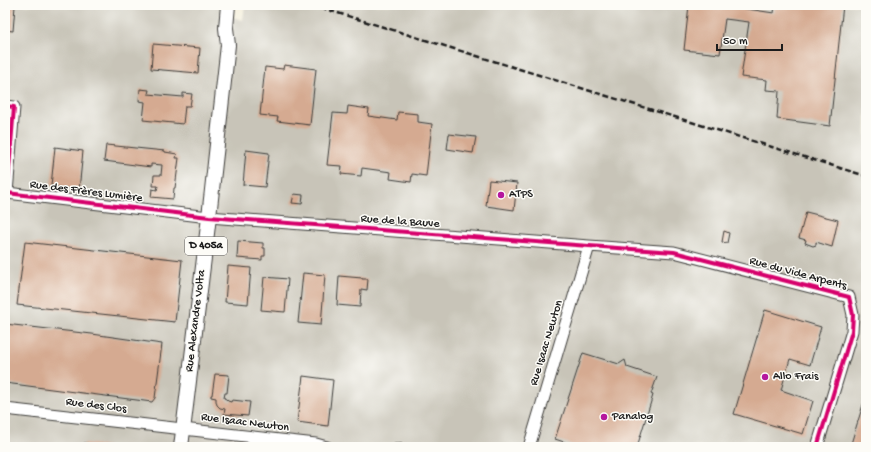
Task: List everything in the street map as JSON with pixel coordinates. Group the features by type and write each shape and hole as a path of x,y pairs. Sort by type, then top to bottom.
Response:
{"main road":[{"path":"228,5 230,29"},
{"path":"230,29 237,5"},
{"name":"Rue Alexandre Volta","path":"181,447 230,29"}],"street":[{"name":"Rue des Frères Lumière","path":"5,106 14,107 7,193 209,217"},
{"name":"Rue de la Bauve","path":"209,217 589,246"},
{"name":"Rue Isaac Newton","path":"529,447 589,246"},
{"name":"Rue du Vide Arpents","path":"589,246 674,252 849,297 853,315 852,331 817,447"},
{"name":"Rue des Clos","path":"5,409 183,429"},
{"name":"Rue Isaac Newton","path":"183,429 316,444 328,447"}],"shaded area":[{"path":"5,5 224,5 223,14 243,20 245,5 866,5 866,447 5,447"}],"building":[{"path":"5,5 15,6 13,31 5,30"},
{"path":"689,5 727,5 774,13 775,5 843,5 830,126 777,119 779,91 766,90 767,80 741,77 749,22 725,19 720,54 684,50"},
{"path":"153,44 200,48 198,73 151,69"},
{"path":"284,65 316,69 310,125 277,121 278,117 260,115 265,67 283,69"},
{"path":"140,89 149,90 148,94 183,97 183,93 192,94 190,106 185,106 183,124 143,120 145,102 139,101"},
{"path":"348,106 369,109 368,116 397,120 398,112 418,114 418,122 432,124 426,176 412,174 411,182 390,179 391,172 362,168 361,176 341,174 342,166 327,165 333,113 347,114"},
{"path":"449,134 476,137 473,153 447,149"},
{"path":"106,145 165,151 177,154 176,158 179,158 173,199 151,197 152,189 157,190 158,186 153,186 154,175 161,175 162,165 151,164 151,167 104,161"},
{"path":"55,147 83,151 79,190 51,186"},
{"path":"246,150 269,153 265,187 243,185"},
{"name":"ATPS","path":"489,180 517,183 514,210 486,206"},
{"path":"294,194 303,195 302,204 292,203"},
{"path":"806,212 838,220 832,247 816,242 816,245 813,246 805,243 806,240 799,238"},
{"path":"724,231 729,233 727,243 722,242"},
{"path":"238,241 263,243 263,248 265,248 265,256 262,256 262,260 237,258"},
{"path":"25,242 182,260 175,322 17,305"},
{"path":"228,266 251,268 248,304 225,302"},
{"path":"303,273 325,275 321,325 298,323"},
{"path":"339,276 368,279 367,290 361,289 360,307 337,305"},
{"path":"264,277 288,279 285,312 261,310"},
{"name":"Allo Frais","path":"765,310 821,327 810,365 790,359 781,390 813,401 803,434 734,414"},
{"path":"5,324 162,344 155,398 152,402 5,383"},
{"name":"Panalog","path":"583,353 619,364 625,360 627,367 657,377 637,447 579,447 555,439"},
{"path":"215,374 229,375 227,393 225,393 224,398 231,402 232,400 250,402 248,416 224,414 225,409 220,408 217,405 216,398 211,397"},
{"path":"303,376 333,380 328,426 297,422"},
{"path":"866,395 866,447 850,447"},
{"path":"84,443 107,446 107,447 84,447"},
{"path":"395,443 421,445 421,447 394,447"}],"railway":[{"path":"312,5 866,176"}],"cycle path":[{"path":"5,106 14,107 7,193 209,217 674,252 849,297 853,315 852,331 817,447"}],"place":[{"name":"ATPS","path":"501,195"},
{"name":"Allo Frais","path":"765,377"},
{"name":"Panalog","path":"604,417"}]}
